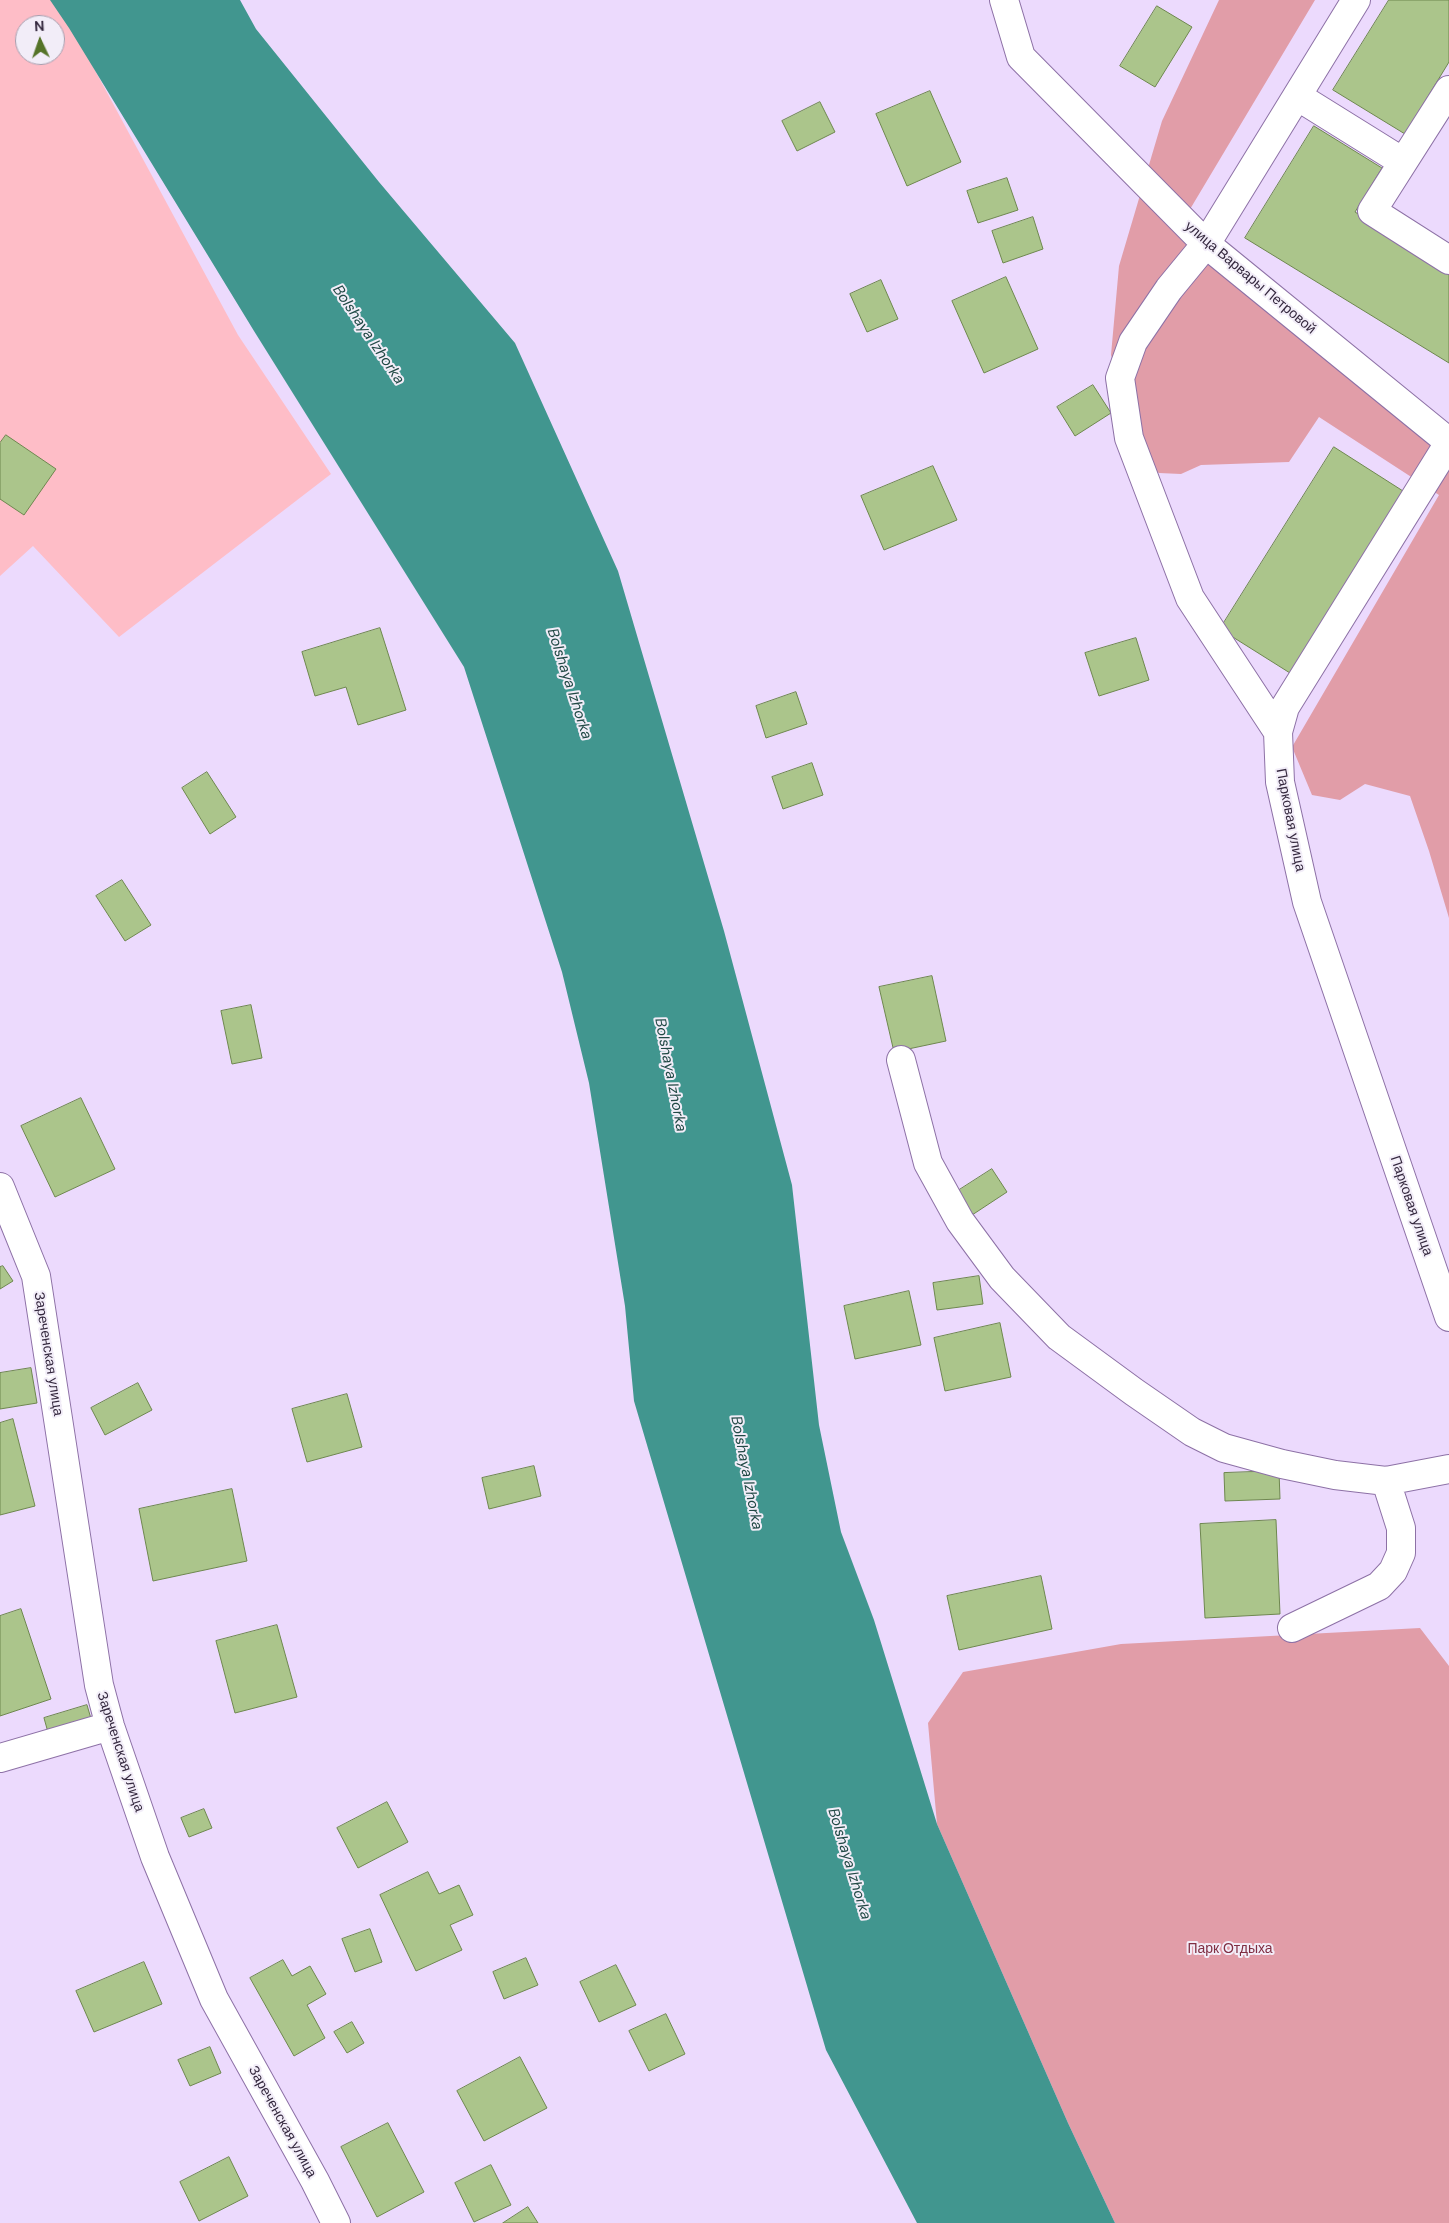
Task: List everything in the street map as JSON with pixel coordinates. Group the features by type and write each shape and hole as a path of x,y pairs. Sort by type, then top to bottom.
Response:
{"street":[{"name":"улица Варвары Петровой","path":"1004,0 1021,56 1206,244 1449,443"},
{"path":"1278,732 1190,598 1129,438 1120,378 1133,342 1169,289 1206,244 1356,0"},
{"path":"1449,90 1372,212 1449,260"},
{"path":"1297,96 1403,162"},
{"path":"1278,732 1285,707 1449,443"},
{"name":"Парковая улица","path":"1278,732 1280,782 1306,902 1449,1317"},
{"path":"901,1060 928,1163 960,1222 1002,1278 1059,1337 1175,1420 1224,1448 1308,1470 1386,1481 1449,1469"},
{"name":"Зареченская улица","path":"0,1187 36,1276 99,1685 110,1726 155,1857 214,1999 315,2181 336,2223"},
{"path":"1292,1628 1379,1586 1393,1571 1401,1553 1401,1528 1386,1481"},
{"path":"0,1758 110,1726"}],"shaded area":[{"path":"0,0 57,0 238,335 331,474 119,637 33,546 0,576"}],"green space":[{"path":"1219,0 1315,0 1177,231 1449,460 1449,918 1410,796 1365,784 1340,800 1312,795 1292,747 1439,495 1319,417 1289,462 1201,465 1181,474 1159,473 1140,463 1111,355 1119,266 1162,121"},
{"name":"Парк Отдыха","path":"1420,1628 1449,1666 1449,2223 1115,2223 1068,2123 937,1824 928,1723 963,1672 1121,1644"}],"water":[{"name":"Bolshaya Izhorka","path":"50,0 240,0 256,29 379,182 515,343 618,571 724,931 792,1185 819,1425 841,1532 874,1620 937,1824 1068,2123 1115,2223 917,2223 826,2050 634,1401 625,1306 589,1083 562,972 464,667 254,331 65,22 65,15 60,15"}],"building":[{"path":"1389,0 1449,0 1449,62 1405,134 1333,90"},
{"path":"1157,6 1192,27 1155,87 1120,66"},
{"path":"930,91 961,162 907,186 876,114"},
{"path":"820,102 835,132 797,151 782,121"},
{"path":"1314,126 1382,168 1355,212 1449,270 1449,363 1245,238"},
{"path":"1007,178 1018,210 978,223 967,191"},
{"path":"1033,217 1043,249 1003,263 992,231"},
{"path":"1006,277 1038,349 984,373 952,301"},
{"path":"881,280 898,319 867,332 850,294"},
{"path":"1093,385 1111,413 1075,436 1057,407"},
{"path":"6,435 56,469 24,515 0,499 0,443"},
{"path":"1334,447 1403,491 1290,673 1220,629"},
{"path":"933,466 957,520 884,550 861,496"},
{"path":"380,628 406,710 358,725 346,687 315,696 302,652"},
{"path":"1136,638 1149,680 1099,696 1085,653"},
{"path":"796,692 807,724 766,738 756,706"},
{"path":"812,763 823,795 783,809 772,777"},
{"path":"207,772 236,817 210,834 182,788"},
{"path":"122,880 151,925 125,941 96,896"},
{"path":"932,976 946,1041 894,1052 879,987"},
{"path":"251,1005 262,1058 232,1064 221,1011"},
{"path":"81,1098 115,1169 55,1197 21,1126"},
{"path":"992,1169 1007,1192 969,1217 953,1194"},
{"path":"3,1266 13,1281 0,1289 0,1267"},
{"path":"979,1276 983,1304 937,1310 933,1283"},
{"path":"909,1291 921,1345 855,1359 844,1306"},
{"path":"1000,1323 1011,1377 945,1391 934,1338"},
{"path":"31,1368 37,1403 0,1409 0,1373"},
{"path":"138,1383 152,1410 105,1435 91,1408"},
{"path":"347,1394 362,1447 307,1462 292,1409"},
{"path":"13,1419 35,1506 0,1515 0,1423"},
{"path":"534,1466 541,1496 489,1509 482,1478"},
{"path":"1279,1471 1280,1499 1225,1501 1224,1473"},
{"path":"232,1489 247,1561 153,1581 139,1509"},
{"path":"1276,1520 1280,1614 1205,1618 1200,1524"},
{"path":"1041,1576 1052,1629 959,1650 947,1596"},
{"path":"21,1609 51,1699 0,1716 0,1616"},
{"path":"277,1625 297,1697 235,1713 216,1641"},
{"path":"87,1705 92,1722 49,1736 44,1718"},
{"path":"387,1802 408,1842 358,1868 337,1828"},
{"path":"204,1809 212,1828 189,1837 181,1818"},
{"path":"428,1872 439,1894 459,1885 473,1915 450,1925 462,1950 416,1971 380,1895"},
{"path":"370,1929 382,1962 355,1972 342,1939"},
{"path":"526,1958 538,1985 504,1999 493,1972"},
{"path":"283,1960 292,1976 310,1966 326,1994 307,2005 325,2038 294,2056 250,1978"},
{"path":"144,1962 162,2004 94,2032 76,1991"},
{"path":"616,1965 636,2005 599,2022 580,1982"},
{"path":"666,2014 685,2054 649,2071 629,2031"},
{"path":"352,2022 364,2043 347,2053 334,2032"},
{"path":"210,2047 221,2073 190,2086 178,2060"},
{"path":"520,2057 547,2108 484,2141 457,2091"},
{"path":"388,2123 424,2192 377,2217 341,2147"},
{"path":"229,2157 248,2196 199,2221 180,2182"},
{"path":"491,2165 511,2205 474,2222 455,2183"},
{"path":"528,2207 538,2223 503,2223"}]}
